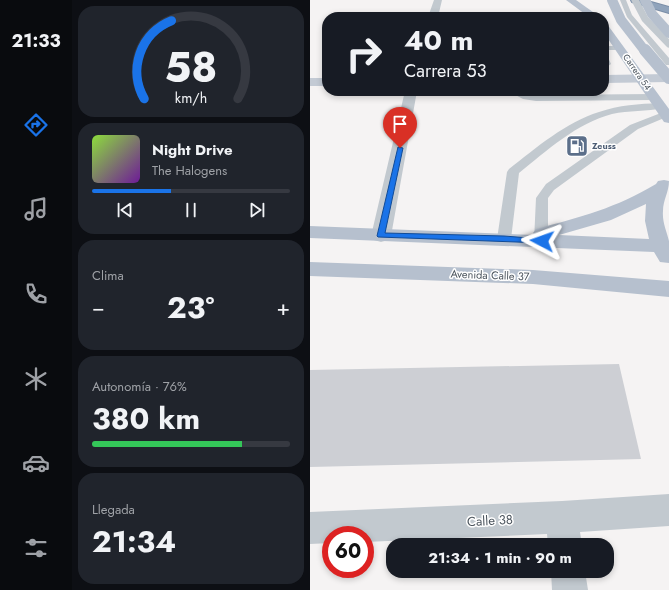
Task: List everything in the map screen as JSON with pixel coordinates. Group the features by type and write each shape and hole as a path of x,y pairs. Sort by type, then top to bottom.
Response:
{"highway":[{"path":"635,0 669,10"},
{"path":"659,7 669,22"}],"main road":[{"path":"570,0 588,12"},
{"path":"612,0 618,15 625,25 669,78"},
{"path":"645,0 652,14 669,33"},
{"name":"Carrera 54","path":"609,33 662,109"},
{"path":"629,60 669,68"},
{"path":"542,238 606,217 628,208 666,184"},
{"path":"666,184 656,198 653,218 654,228 666,251"},
{"path":"310,232 381,236 504,239 542,238 666,251"},
{"name":"Avenida Calle 37","path":"310,269 533,277 669,289"}],"street":[{"path":"434,12 438,0"},
{"path":"609,80 669,78"},
{"path":"310,82 322,82"},
{"path":"381,236 410,96"},
{"name":"Calle 38","path":"310,528 564,531 669,510"},
{"path":"569,578 570,590"}],"lane":[{"path":"623,0 629,16 669,63"},
{"path":"635,0 645,19 669,44"},
{"path":"609,48 620,48"},
{"path":"524,96 662,109"},
{"path":"504,239 513,172 577,131 594,117 615,110 662,109"},
{"path":"542,238 542,198 550,187 578,162 662,109"}],"building":[{"path":"619,364 641,459 310,467 310,370"}],"place":[{"name":"Zeuss","path":"577,146"}],"route":[{"path":"400,148 386,219 381,236 542,241"}]}
